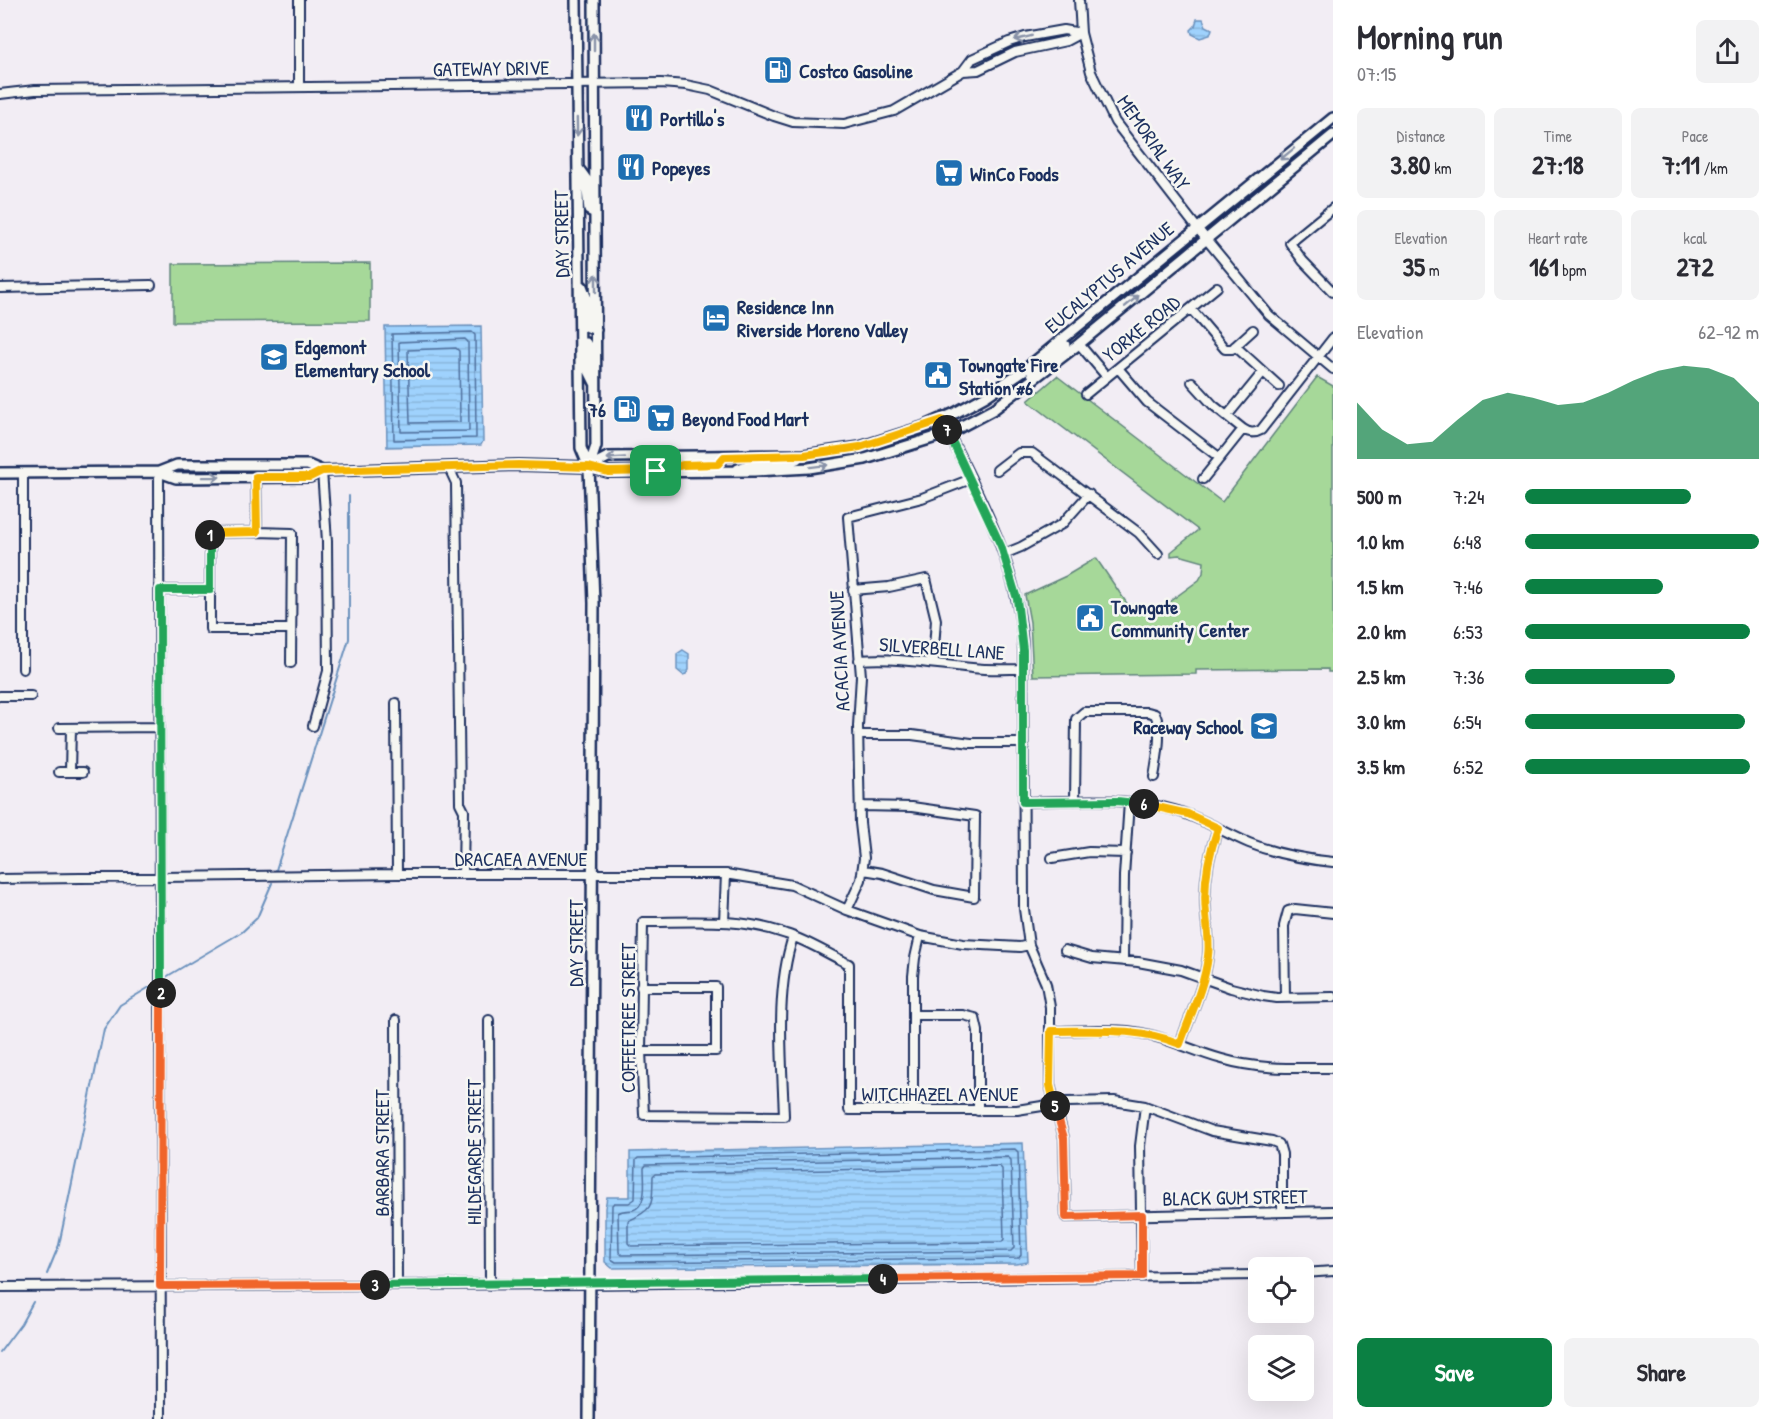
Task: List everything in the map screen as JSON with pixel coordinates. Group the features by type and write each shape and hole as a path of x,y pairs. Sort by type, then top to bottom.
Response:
{"main road":[{"name":"DAY STREET","path":"576,0 581,448 589,467"},
{"name":"DAY STREET","path":"589,1419 594,603 589,467 596,446 594,0"},
{"path":"1197,228 1333,118"},
{"path":"1206,239 1333,135"},
{"path":"578,168 586,179 589,210 595,213"},
{"name":"EUCALYPTUS AVENUE","path":"589,467 608,457 804,455 860,447 942,420 986,396 1027,368 1197,228"},
{"name":"EUCALYPTUS AVENUE","path":"159,472 177,465 308,465 322,471 518,465 589,467 608,472 735,471 809,468 865,459 949,433 994,409 1079,344 1206,239"},
{"path":"580,278 587,300 588,327 596,330"},
{"path":"1079,344 1078,334 1102,314 1100,308"},
{"path":"1028,383 1032,373 1069,341 1074,330"},
{"path":"580,343 586,343 588,347 588,369 596,385"},
{"path":"735,471 750,463 783,462 804,455"},
{"path":"656,471 683,465 718,464 724,457"},
{"name":"EUCALYPTUS AVENUE","path":"0,473 159,472 176,478 310,477 322,471"}],"street":[{"path":"299,0 299,87"},
{"name":"MEMORIAL WAY","path":"1079,0 1081,33 1091,72 1115,122 1197,228"},
{"name":"GATEWAY DRIVE","path":"0,94 35,90 577,84 686,85 732,98 794,122 844,124 894,111 963,71 972,59 1009,42 1064,30 1081,33"},
{"path":"1333,207 1290,243 1303,261 1333,292"},
{"name":"EUCALYPTUS AVENUE","path":"1197,228 1269,315 1333,369"},
{"path":"0,288 151,285"},
{"name":"YORKE ROAD","path":"1086,394 1216,287"},
{"path":"1191,309 1225,349 1229,350 1235,346 1253,330"},
{"path":"1192,382 1213,405 1243,429 1252,433 1261,430 1333,338"},
{"path":"1079,344 1107,377"},
{"path":"1235,346 1279,386"},
{"path":"1118,368 1147,402 1220,458"},
{"path":"1227,416 1263,372"},
{"path":"942,420 1004,554 1013,580 1020,615 1023,669 1024,909 1029,945 1046,984 1050,1006 1050,1085 1054,1105"},
{"path":"1203,479 1243,429"},
{"path":"997,470 1019,453 1032,453 1139,532 1158,554"},
{"path":"449,468 456,483 460,803 464,811 463,874"},
{"path":"313,726 328,671 327,541 322,471"},
{"path":"159,472 161,1419"},
{"path":"23,473 23,669"},
{"path":"256,477 257,532"},
{"name":"ACACIA AVENUE","path":"848,910 864,870 860,806 861,688 848,517 913,501 971,479"},
{"path":"1004,554 1062,524 1089,494"},
{"path":"290,628 210,628 210,533 292,532 291,663"},
{"path":"854,590 889,587 926,579 936,620 933,662"},
{"path":"160,590 210,590"},
{"name":"SILVERBELL LANE","path":"859,660 893,658 974,669 1023,669"},
{"path":"0,696 32,696"},
{"path":"396,703 397,874"},
{"path":"1075,801 1076,720 1084,712 1148,712 1155,714 1158,720 1158,749 1154,777"},
{"path":"59,728 160,727"},
{"path":"70,772 71,728"},
{"path":"859,735 912,735 971,743 1023,743"},
{"path":"59,772 83,772"},
{"path":"1023,802 1129,802 1172,809 1264,849 1303,859 1333,862"},
{"path":"1123,961 1129,802"},
{"path":"860,806 912,807 975,816 974,897 933,890 882,873 864,870"},
{"path":"1180,1044 1203,977 1209,945 1205,880 1209,854 1218,828"},
{"path":"1052,858 1089,852 1126,853"},
{"name":"DRACAEA AVENUE","path":"0,879 397,874 726,874 792,885 848,910 920,936 963,944 1020,947 1029,945"},
{"path":"724,922 726,874"},
{"path":"1285,998 1284,926 1288,911 1295,909 1333,913"},
{"name":"WITCHHAZEL AVENUE","path":"644,922 724,922 755,926 793,937 849,964 849,1110 1030,1110 1067,1102 1114,1101 1145,1106 1212,1131 1279,1144 1282,1154 1282,1212"},
{"name":"COFFEETREE STREET","path":"644,922 641,987 644,1115 784,1116 783,982 785,962 793,937"},
{"path":"914,1110 914,967 920,936"},
{"path":"1065,950 1092,958 1182,970 1248,993 1285,998 1333,997"},
{"path":"641,987 716,987 716,1051 641,1051"},
{"path":"913,1015 963,1015 975,1018 978,1031 978,1111"},
{"name":"BARBARA STREET","path":"396,1020 397,1285"},
{"name":"HILDEGARDE STREET","path":"489,1020 490,1284"},
{"path":"1051,1031 1127,1031 1153,1035 1242,1064 1281,1068 1333,1068"},
{"name":"BLACK GUM STREET","path":"1054,1105 1064,1138 1066,1217 1333,1211"},
{"path":"1142,1276 1140,1135 1145,1106"},
{"path":"1314,1272 1333,1271"},
{"path":"0,1287 590,1284 1248,1275"}],"green space":[{"path":"370,263 370,321 173,322 173,264"},
{"path":"1057,376 1222,502 1317,377 1333,386 1333,672 1328,672 1328,669 1196,670 1196,674 1033,676 1030,622 1025,595 1066,576 1096,558 1128,605 1162,607 1199,580 1203,573 1204,562 1179,555 1171,556 1171,552 1198,530 1028,401"}],"water":[{"path":"1197,19 1203,19 1206,26 1212,29 1210,35 1200,38 1192,34 1191,30"},
{"path":"481,326 483,441 481,445 387,447 385,327"},
{"path":"683,650 689,654 689,670 683,675 677,670 677,654"},
{"path":"1023,1143 1028,1262 1017,1264 612,1268 605,1262 607,1197 630,1197 630,1152"}],"waterway":[{"path":"276,870 349,639 349,496"},
{"path":"166,977 242,932 257,918 272,883"},
{"path":"47,1274 59,1245 104,1029 120,1005 153,985"},
{"path":"0,1352 21,1324 33,1302"}],"place":[{"name":"Costco Gasoline","path":"778,70"},
{"name":"Portillo's","path":"639,118"},
{"name":"Popeyes","path":"631,167"},
{"name":"WinCo Foods","path":"949,173"},
{"name":"Residence Inn Riverside Moreno Valley","path":"716,318"},
{"name":"Edgemont Elementary School","path":"274,357"},
{"name":"Towngate Fire Station #6","path":"938,375"},
{"name":"76","path":"627,409"},
{"name":"Beyond Food Mart","path":"661,418"},
{"name":"Towngate Community Center","path":"1090,618"},
{"name":"Raceway School","path":"1264,726"}],"route":[{"path":"942,420 1001,546 1013,580 1023,634 1023,802 1117,801 1138,803 1188,814 1218,828 1209,854 1205,880 1209,945 1207,966 1180,1044 1153,1035 1119,1030 1051,1031 1050,1085 1064,1138 1066,1217 1142,1215 1142,1276 663,1281 579,1284 160,1286 160,590 210,590 210,533 257,532 256,477 310,477 322,471 518,465 589,467 608,472 656,471 683,465 718,464 724,457 804,455 860,447 942,420"}]}
